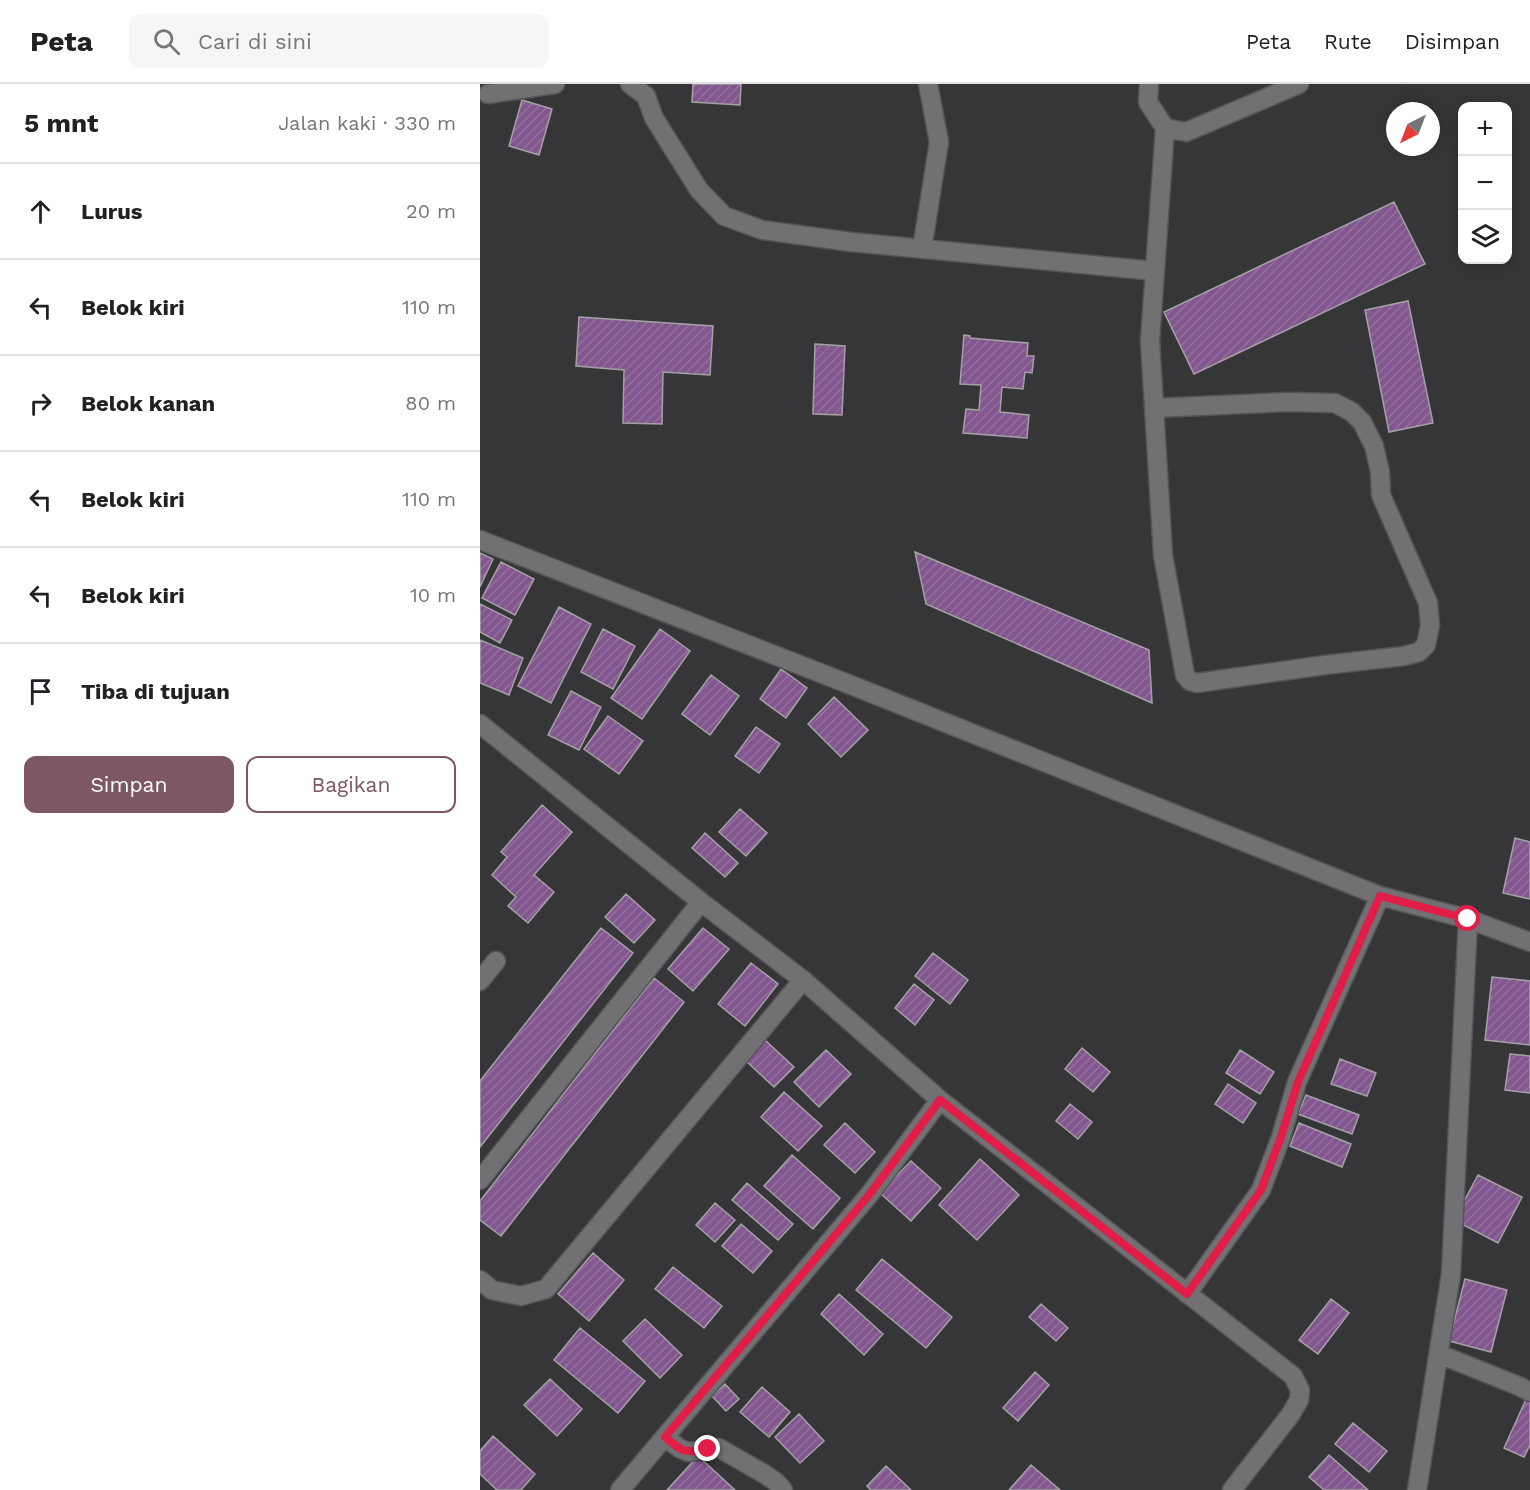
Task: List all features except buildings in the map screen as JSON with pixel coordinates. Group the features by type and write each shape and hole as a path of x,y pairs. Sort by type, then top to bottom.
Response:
{"street":[{"path":"488,94 555,84"},
{"path":"630,84 646,96 654,118 699,190 724,216 762,230 850,242 1155,271"},
{"path":"922,249 939,142 928,84"},
{"path":"1149,84 1148,102 1165,128 1150,341 1154,408 1163,555 1185,675 1190,681 1197,683 1404,656 1419,652 1426,645 1430,625 1428,603 1381,495 1380,472 1374,446 1362,422 1352,412 1335,403 1286,402 1154,408"},
{"path":"1165,128 1186,132 1299,84"},
{"path":"480,540 1380,896 1468,919 1530,942"},
{"path":"480,724 701,902 803,980 940,1100 1293,1376 1300,1390 1299,1400 1291,1414 1232,1490"},
{"path":"1187,1294 1261,1190 1298,1082 1380,896"},
{"path":"480,1180 701,902"},
{"path":"1417,1490 1451,1274 1468,919"},
{"path":"480,981 496,961"},
{"path":"480,1280 492,1290 520,1296 546,1289 803,980"},
{"path":"620,1490 869,1195 940,1100"},
{"path":"1439,1354 1530,1392"},
{"path":"665,1437 688,1452 719,1448 766,1475 783,1490"}],"route":[{"path":"708,1449 685,1451 665,1437 869,1195 940,1100 1187,1294 1261,1190 1298,1082 1380,896 1468,919"}]}
